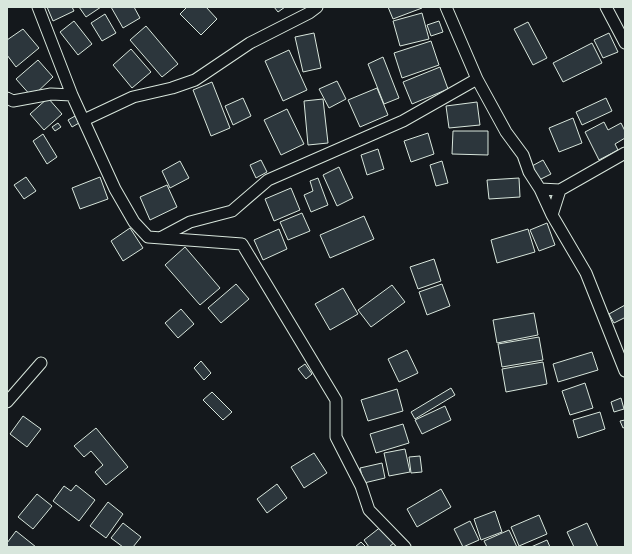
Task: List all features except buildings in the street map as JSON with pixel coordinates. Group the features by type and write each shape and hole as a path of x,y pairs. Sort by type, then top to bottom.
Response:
{"street":[{"path":"38,7 72,95 109,178 134,222 148,237 242,244 336,400 336,437 362,486 369,510 405,547"},
{"path":"84,120 133,97 172,88 195,80 250,43 318,7"},
{"path":"446,7 477,79 506,132 523,155 529,172 540,189 552,215 586,273 625,371"},
{"path":"606,7 625,43"},
{"path":"158,238 190,222 232,211 268,180 402,120 477,79"},
{"path":"7,98 13,101 51,94 72,95"},
{"path":"540,189 560,190 625,153"},
{"path":"552,215 560,190"},
{"path":"7,402 41,363"}]}
